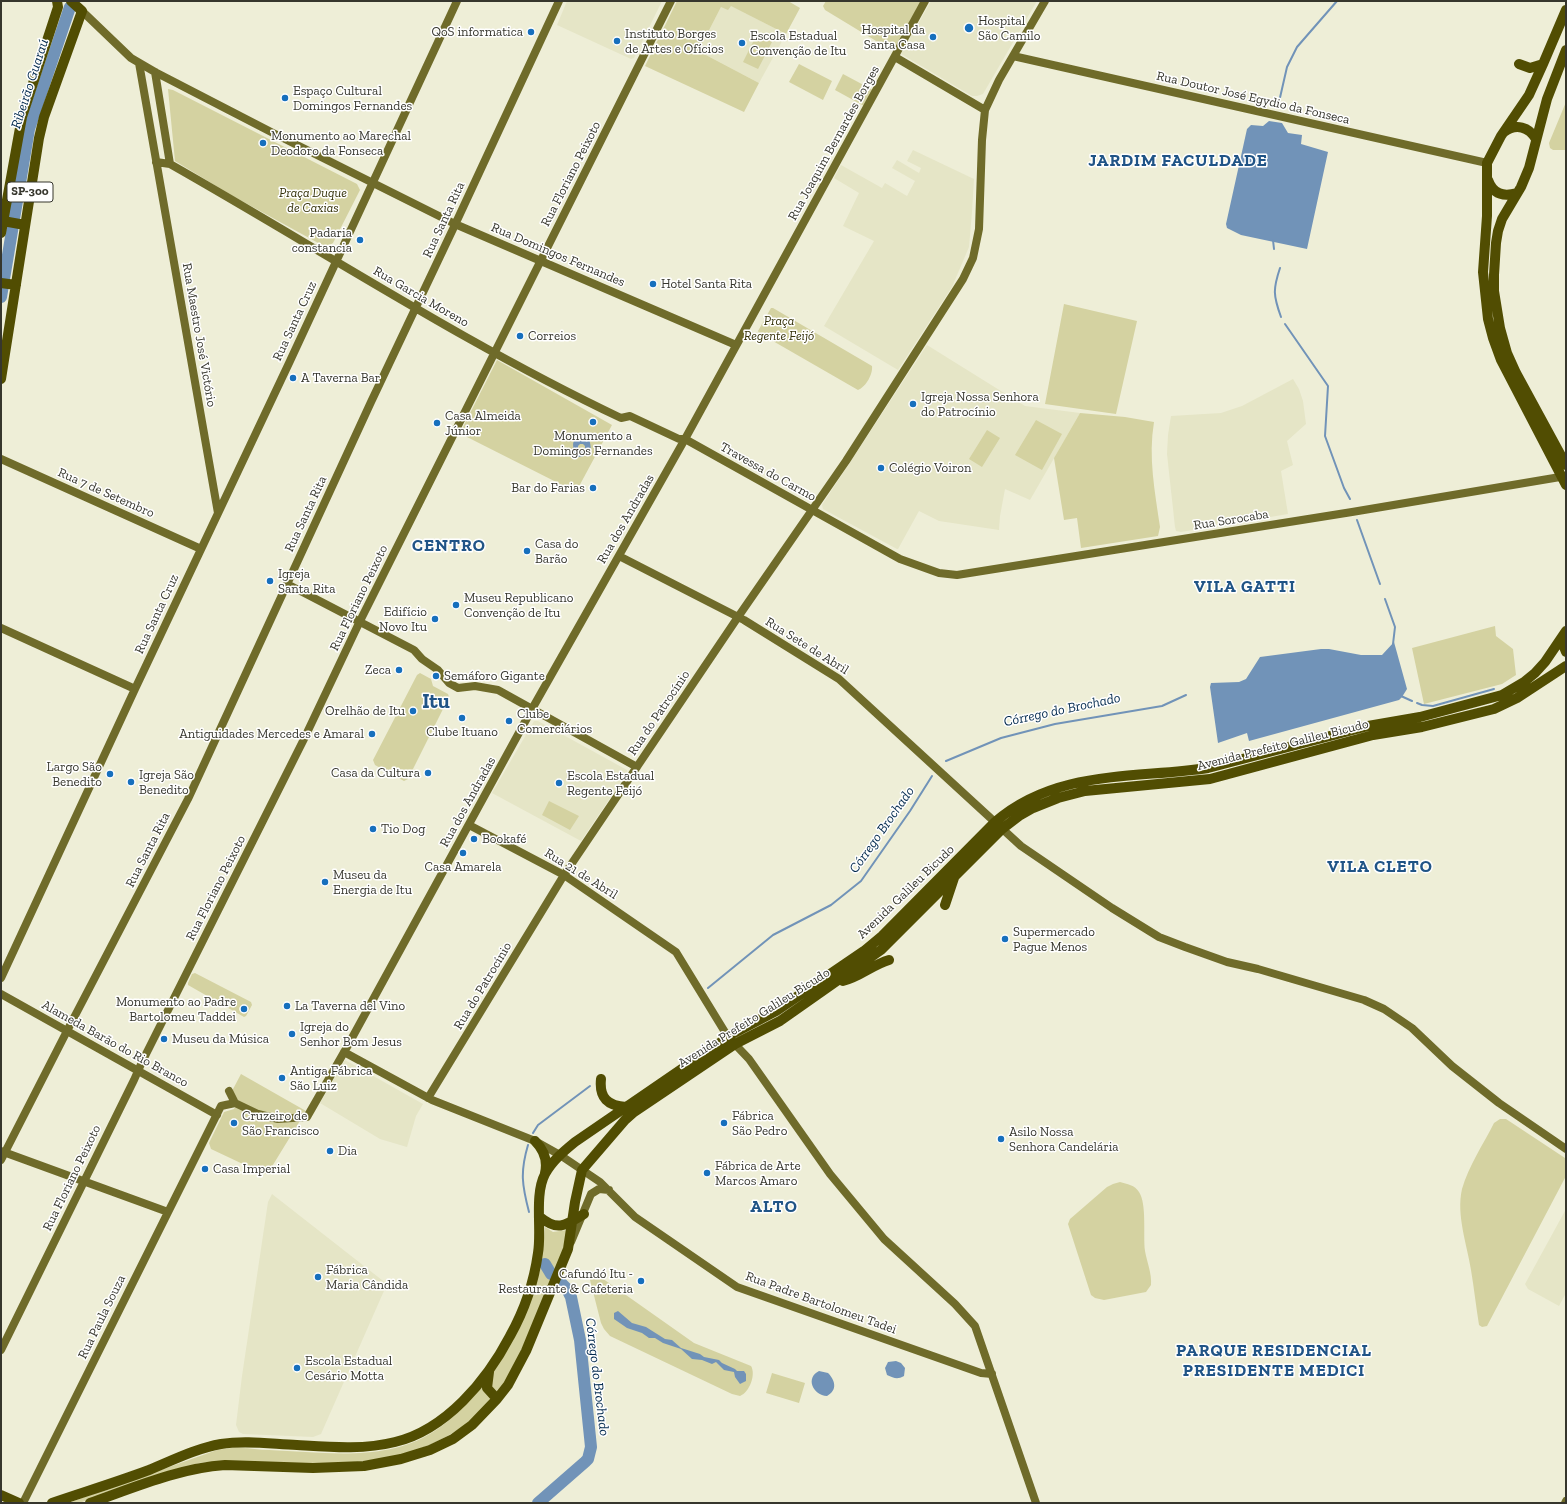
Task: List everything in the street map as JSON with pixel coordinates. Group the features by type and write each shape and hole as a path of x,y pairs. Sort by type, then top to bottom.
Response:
{"main road":[{"name":"SP-300","path":"1,379 22,117 59,3"},
{"name":"SP-300","path":"1,232 14,223 76,6"},
{"path":"1565,479 1508,376 1493,338 1488,319 1484,272 1488,163 1501,136 1528,95 1544,64 1566,10"},
{"path":"1566,50 1547,99 1529,168 1502,219 1496,243 1494,291 1500,328 1512,365 1566,465"},
{"path":"1519,64 1530,68 1544,64"},
{"path":"1501,136 1510,128 1522,127 1533,134 1536,139"},
{"path":"1487,178 1492,188 1500,195 1505,196 1516,193"},
{"path":"1565,634 1564,647 1566,652"},
{"name":"Avenida Prefeito Galileu Bicudo","path":"52,1503 135,1475 218,1444 247,1442 354,1448 396,1442 424,1431 444,1417 463,1401 489,1372 512,1334 527,1298 536,1269 539,1252 540,1192 545,1174 560,1155 575,1142 626,1107 731,1041 780,1021 881,950 954,877 1012,808 1021,802 1072,783 1097,778 1208,768 1368,726 1420,717 1489,699 1513,689 1535,673 1565,634"},
{"name":"Avenida Prefeito Galileu Bicudo","path":"998,826 1038,806 1058,798 1085,791 1210,779 1373,735 1422,727 1494,709 1517,698 1566,666"},
{"path":"1553,675 1566,674"},
{"name":"Avenida Galileu Bicudo","path":"731,1041 869,947 998,826"},
{"path":"945,905 954,877"},
{"path":"835,983 857,977 878,964 889,960"},
{"name":"Avenida Prefeito Galileu Bicudo","path":"582,1170 630,1116 731,1041"},
{"path":"601,1079 601,1089 607,1101 615,1106 626,1107"},
{"path":"535,1141 545,1156 545,1174"},
{"path":"90,1503 179,1473 210,1466 225,1465 313,1468 364,1466 401,1460 430,1450 453,1439 472,1425 497,1399 508,1385 526,1351 568,1249 582,1170"},
{"path":"540,1217 554,1226 572,1222 584,1214"},
{"path":"489,1372 487,1388 497,1399"},
{"path":"1,1495 19,1503"}],"street":[{"path":"139,63 156,162 170,164 336,262 457,1"},
{"name":"Rua Santa Rita","path":"2,1155 188,799 371,402 559,1"},
{"name":"Rua Floriano Peixoto","path":"1,1350 138,1070 304,739 360,621 671,1"},
{"name":"Rua Joaquim Bernardes Borges","path":"743,331 925,1"},
{"path":"895,57 985,110 1013,56 1045,1"},
{"path":"76,6 131,58 139,63 373,182"},
{"name":"Rua Doutor José Egydio da Fonseca","path":"1013,56 1488,163"},
{"path":"155,72 170,164"},
{"name":"Rua do Patrocínio","path":"428,1098 564,875 880,409 963,279 973,258 979,229 982,140 985,110"},
{"name":"Rua Maestro José Victório","path":"156,162 218,513"},
{"name":"Rua Domingos Fernandes","path":"373,182 455,224 736,345"},
{"name":"Rua Santa Cruz","path":"1,978 336,262"},
{"name":"Rua Garcia Moreno","path":"336,262 574,396 621,418"},
{"name":"Rua dos Andradas","path":"235,1103 253,1112 272,1118 283,1120 307,1117 532,709 685,439 743,331"},
{"name":"Travessa do Carmo","path":"621,418 630,416 679,439 685,439 900,559"},
{"name":"Rua 7 de Setembro","path":"1,459 201,549"},
{"name":"Rua Sorocaba","path":"900,559 939,573 957,574 1565,479"},
{"name":"Rua Sete de Abril","path":"619,556 738,617 840,679 1021,846 1112,908 1159,937 1227,962 1258,969 1364,1000 1384,1010 1412,1028 1458,1071 1499,1103 1566,1149"},
{"path":"287,584 414,650 422,659 438,670 449,683 458,688 475,686 498,690 637,767"},
{"path":"1,628 135,689"},
{"name":"Rua 21 de Abril","path":"469,825 564,875 676,952 731,1041"},
{"name":"Alameda Barão do Rio Branco","path":"1,994 217,1115"},
{"path":"731,1041 749,1059 830,1174 874,1228 894,1249 955,1304 975,1326 1036,1503"},
{"name":"Rua Padre Bartolomeu Tadei","path":"344,1052 428,1098 535,1141 560,1155 609,1190 635,1217 737,1287 981,1373 992,1374"},
{"path":"229,1091 235,1103"},
{"name":"Rua Paula Souza","path":"23,1503 221,1106 235,1103"},
{"path":"2,1155 168,1212"},
{"path":"568,1249 593,1192 599,1189 609,1190"}],"shaded area":[{"name":"Instituto Borges de Artes e Ofícios","path":"567,1 662,1 634,58 631,59 557,25"},
{"name":"Hospital São Camilo","path":"931,1 1037,1 983,94 972,96 901,54"},
{"name":"Escola Estadual Convenção de Itu","path":"730,5 786,34 759,83 704,54 701,46 721,7"},
{"path":"913,150 974,179 972,212 969,247 952,287 898,370 824,326 874,241 843,226 859,193 834,178 841,165 882,188 885,183 907,196 915,181 892,168 897,160 919,173 921,168 907,161"},
{"path":"927,345 1025,406 1080,413 1030,500 1005,489 999,530 939,521 919,511 897,549 823,509 822,505"},
{"path":"1293,379 1299,389 1303,401 1306,424 1287,441 1293,465 1281,471 1288,514 1181,532 1176,531 1167,454 1171,416 1221,413 1242,406"},
{"name":"Escola Estadual Regente Feijó","path":"534,721 538,721 627,770 627,773 581,841 492,793"},
{"path":"345,1060 423,1104 416,1116 407,1147 380,1139 320,1103"},
{"path":"272,1194 387,1284 321,1434 313,1437 243,1434 239,1432 236,1425 268,1202"},
{"path":"1566,1209 1566,1293 1559,1306 1528,1289 1525,1284"}],"green space":[{"path":"677,1 788,1 800,8 786,34 731,6 728,10 721,7 701,46 706,49 704,54 759,83 744,112 645,66"},
{"path":"826,1 921,1 895,49 891,50 825,10 823,6"},
{"path":"757,34 772,42 758,69 743,62"},
{"path":"799,64 832,81 823,100 789,82"},
{"path":"843,74 873,90 864,106 835,90"},
{"name":"Praça Duque de Caxias","path":"168,89 173,90 357,184 360,190 333,243 328,246 320,244 231,195 175,161"},
{"path":"1566,102 1566,150 1553,150 1550,148 1549,143"},
{"path":"1064,304 1137,321 1116,414 1045,404"},
{"name":"Praça Regente Feijó","path":"771,308 872,366 871,373 866,383 858,390 759,333 758,331"},
{"path":"497,360 612,425 576,492 465,436 462,429"},
{"path":"1080,413 1125,417 1154,422 1152,435 1152,461 1154,488 1160,527 1158,536 1081,548 1077,518 1064,520 1054,458"},
{"path":"1036,420 1062,434 1042,470 1015,455"},
{"path":"987,430 1000,438 982,467 969,459"},
{"path":"1495,626 1496,636 1513,649 1516,675 1502,684 1424,704 1412,648"},
{"path":"420,673 431,679 433,686 448,694 449,697 408,779 404,781 375,765 373,760 417,675"},
{"path":"549,801 579,816 570,830 542,815"},
{"path":"195,973 251,1002 252,1005 246,1016 244,1017 188,985 192,974"},
{"path":"241,1074 306,1111 268,1173 264,1174 211,1149 209,1143 224,1112 234,1109 238,1100 234,1097 232,1091"},
{"path":"1500,1119 1506,1119 1565,1158 1566,1176 1487,1326 1482,1327 1479,1325 1471,1270 1461,1219 1460,1199 1462,1189 1472,1164 1494,1123"},
{"path":"1120,1182 1131,1185 1139,1192 1141,1197 1144,1212 1144,1244 1150,1272 1151,1285 1146,1292 1104,1300 1095,1298 1091,1295 1068,1224 1070,1219 1107,1187"},
{"path":"545,1227 553,1232 567,1230 561,1258 545,1300 508,1379 482,1409 456,1431 419,1449 380,1459 318,1464 224,1461 199,1463 79,1503 68,1503 217,1450 238,1448 332,1453 374,1452 414,1442 433,1432 447,1422 468,1402 536,1284 541,1267"},
{"path":"594,1274 694,1343 751,1366 753,1374 747,1391 740,1396 732,1394 610,1336 601,1323 590,1280 591,1276"},
{"path":"772,1373 805,1383 799,1403 766,1393"}],"water":[{"path":"1269,121 1282,123 1288,133 1302,135 1301,144 1328,152 1307,249 1241,235 1227,228 1226,224 1247,129 1251,125 1263,126"},
{"path":"582,436 589,438 591,449 587,455 585,446 580,444 578,449 582,451 584,456 578,457 574,453 573,446 574,442"},
{"path":"1394,642 1407,689 1399,700 1249,741 1247,733 1218,743 1210,687 1211,683 1239,682 1246,679 1260,657 1321,649 1361,655 1382,655"},
{"path":"618,1311 632,1323 646,1327 665,1339 672,1340 681,1348 700,1354 704,1357 719,1360 737,1371 744,1371 746,1374 746,1381 740,1384 735,1377 734,1372 724,1370 716,1362 712,1364 702,1360 692,1359 681,1349 663,1343 655,1338 649,1338 642,1333 627,1328 614,1319 614,1313"},
{"path":"896,1361 901,1363 905,1368 904,1376 894,1378 887,1375 885,1368 888,1362"},
{"path":"819,1371 828,1373 834,1382 833,1391 827,1396 818,1393 812,1386 812,1378"}],"waterway":[{"name":"Córrego do Brochado","path":"1279,102 1287,67 1297,47 1337,1"},
{"name":"Ribeirão Guaraú","path":"1,297 29,129 70,7"},
{"name":"Córrego do Brochado","path":"1273,240 1274,249"},
{"name":"Córrego do Brochado","path":"1280,268 1276,281 1275,297 1281,317"},
{"name":"Córrego do Brochado","path":"1285,324 1328,386 1325,436 1344,488 1350,499"},
{"name":"Córrego do Brochado","path":"1357,520 1380,584"},
{"name":"Córrego do Brochado","path":"1385,599 1395,627 1393,644"},
{"path":"1417,703 1433,706 1494,689"},
{"name":"Córrego do Brochado","path":"946,761 1001,738 1055,724 1162,706 1186,695"},
{"path":"1401,696 1412,701"},
{"name":"Córrego Brochado","path":"708,988 773,935 831,905 861,881 910,811 932,776"},
{"name":"Córrego do Brochado","path":"533,1133 538,1125 590,1086"},
{"name":"Córrego do Brochado","path":"528,1145 525,1155 523,1178 529,1212"},
{"name":"Córrego do Brochado","path":"545,1264 551,1274"},
{"name":"Córrego do Brochado","path":"538,1503 588,1459 591,1447 580,1340 571,1297 567,1289 562,1284"}],"place":[{"name":"Hospital São Camilo","path":"969,28"},
{"name":"QoS informatica","path":"531,32"},
{"name":"Hospital da Santa Casa","path":"933,37"},
{"name":"Instituto Borges de Artes e Ofícios","path":"617,41"},
{"name":"Escola Estadual Convenção de Itu","path":"742,43"},
{"name":"Espaço Cultural Domingos Fernandes","path":"285,98"},
{"name":"Monumento ao Marechal Deodoro da Fonseca","path":"263,143"},
{"name":"Padaria constancia","path":"360,240"},
{"name":"Hotel Santa Rita","path":"653,284"},
{"name":"Correios","path":"520,336"},
{"name":"A Taverna Bar","path":"293,378"},
{"name":"Igreja Nossa Senhora do Patrocínio","path":"913,404"},
{"name":"Monumento a Domingos Fernandes","path":"593,422"},
{"name":"Casa Almeida Júnior","path":"437,423"},
{"name":"Colégio Voiron","path":"881,468"},
{"name":"Bar do Farias","path":"593,488"},
{"name":"Casa do Barão","path":"527,551"},
{"name":"Igreja Santa Rita","path":"270,581"},
{"name":"Museu Republicano Convenção de Itu","path":"456,605"},
{"name":"Edifício Novo Itu","path":"435,619"},
{"name":"Zeca","path":"399,670"},
{"name":"Semáforo Gigante","path":"436,676"},
{"name":"Orelhão de Itu","path":"413,711"},
{"name":"Clube Ituano","path":"462,718"},
{"name":"Clube Comerciários","path":"509,721"},
{"name":"Antiguidades Mercedes e Amaral","path":"372,734"},
{"name":"Casa da Cultura","path":"428,773"},
{"name":"Largo São Benedito","path":"110,774"},
{"name":"Igreja São Benedito","path":"131,782"},
{"name":"Escola Estadual Regente Feijó","path":"559,783"},
{"name":"Tio Dog","path":"373,829"},
{"name":"Bookafé","path":"474,839"},
{"name":"Casa Amarela","path":"463,853"},
{"name":"Museu da Energia de Itu","path":"325,882"},
{"name":"Supermercado Pague Menos","path":"1005,939"},
{"name":"La Taverna del Vino","path":"287,1006"},
{"name":"Monumento ao Padre Bartolomeu Taddei","path":"244,1009"},
{"name":"Igreja do Senhor Bom Jesus","path":"292,1034"},
{"name":"Museu da Música","path":"164,1039"},
{"name":"Antiga Fábrica São Luiz","path":"282,1078"},
{"name":"Cruzeiro de São Francisco","path":"234,1123"},
{"name":"Fábrica São Pedro","path":"724,1123"},
{"name":"Asilo Nossa Senhora Candelária","path":"1001,1139"},
{"name":"Dia","path":"330,1151"},
{"name":"Casa Imperial","path":"205,1169"},
{"name":"Fábrica de Arte Marcos Amaro","path":"707,1173"},
{"name":"Fábrica Maria Cândida","path":"318,1277"},
{"name":"Cafundó Itu - Restaurante & Cafeteria","path":"641,1281"},
{"name":"Escola Estadual Cesário Motta","path":"297,1368"}],"district":[{"name":"JARDIM FACULDADE","path":"1178,161"},
{"name":"CENTRO","path":"449,546"},
{"name":"VILA GATTI","path":"1245,587"},
{"name":"Itu","path":"436,702"},
{"name":"VILA CLETO","path":"1380,867"},
{"name":"ALTO","path":"774,1207"},
{"name":"PARQUE RESIDENCIAL PRESIDENTE MEDICI","path":"1274,1361"}]}
